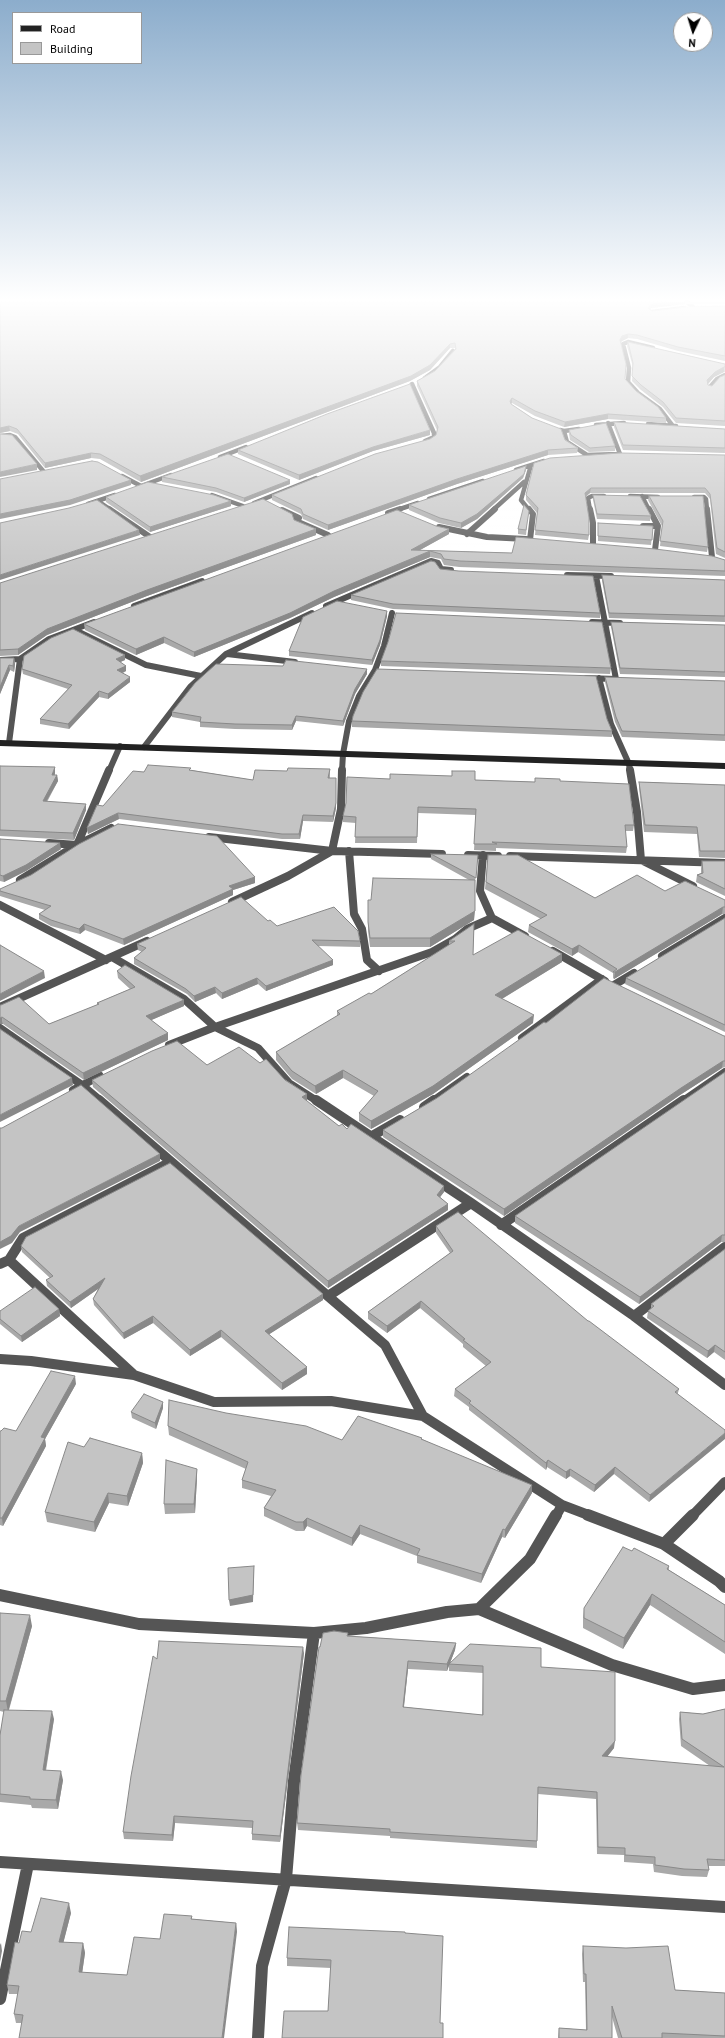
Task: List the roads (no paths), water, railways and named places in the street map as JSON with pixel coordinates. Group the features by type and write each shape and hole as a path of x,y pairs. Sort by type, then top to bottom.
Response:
{"street":[{"path":"417,444 434,437 434,433 418,397"},
{"path":"644,397 660,409 673,426"},
{"path":"590,427 608,422 634,424"},
{"path":"608,422 620,454"},
{"path":"641,424 680,426"},
{"path":"557,429 564,432 583,428"},
{"path":"564,432 567,442 587,455"},
{"path":"0,436 10,435 15,437 44,472"},
{"path":"213,460 249,446"},
{"path":"228,454 235,457"},
{"path":"579,456 628,454"},
{"path":"509,472 549,459"},
{"path":"530,540 533,514 521,500 531,465"},
{"path":"36,473 50,470"},
{"path":"114,471 141,486"},
{"path":"134,488 177,473"},
{"path":"236,509 264,500 320,476"},
{"path":"383,515 487,479"},
{"path":"292,481 299,484"},
{"path":"467,534 526,481"},
{"path":"148,483 163,486"},
{"path":"85,505 120,493"},
{"path":"204,494 223,498 243,506"},
{"path":"594,546 593,523 588,498 592,496 613,496"},
{"path":"620,496 665,497"},
{"path":"642,496 658,526 655,550"},
{"path":"689,497 704,497 706,499 712,557"},
{"path":"264,500 271,504"},
{"path":"98,501 150,537"},
{"path":"278,507 299,518 296,521 328,535"},
{"path":"397,510 404,513"},
{"path":"593,523 600,524"},
{"path":"432,524 467,534 537,540"},
{"path":"636,525 658,526"},
{"path":"321,538 335,533"},
{"path":"143,540 157,535"},
{"path":"586,546 601,547"},
{"path":"647,550 662,551"},
{"path":"704,556 718,559"},
{"path":"144,747 190,687 226,654 336,601 431,561 438,563 441,569 459,571"},
{"path":"558,574 619,577"},
{"path":"596,576 616,679"},
{"path":"129,608 208,579"},
{"path":"336,601 350,604"},
{"path":"385,612 400,614"},
{"path":"221,907 288,876 332,851 341,809 343,754 349,721 359,696 375,670 384,646 392,613"},
{"path":"0,660 20,660 49,639 102,619"},
{"path":"588,622 626,623"},
{"path":"75,630 146,664 201,676"},
{"path":"226,654 301,663"},
{"path":"9,743 20,660"},
{"path":"368,669 383,670"},
{"path":"576,677 624,679"},
{"path":"599,678 611,724 629,764 637,812 641,860"},
{"path":"0,743 725,766"},
{"path":"77,844 120,746"},
{"path":"12,885 29,876 77,844 118,824"},
{"path":"197,835 332,851 725,863"},
{"path":"38,842 77,844"},
{"path":"349,851 354,914 362,929 367,960 379,971"},
{"path":"483,855 480,891 492,918 530,938"},
{"path":"641,860 697,888"},
{"path":"0,905 109,959 184,999 215,1026 258,1048 289,1083 372,1136 471,1203 634,1316 725,1385"},
{"path":"164,1047 215,1026 432,952 455,939 467,929 492,918"},
{"path":"654,961 725,918"},
{"path":"0,1006 158,936"},
{"path":"543,945 617,987 641,969"},
{"path":"513,1045 602,979"},
{"path":"0,1028 82,1085 385,1345 423,1416"},
{"path":"68,1093 109,1072"},
{"path":"419,1110 475,1072"},
{"path":"501,1225 725,1072"},
{"path":"372,1136 406,1117"},
{"path":"134,1374 4,1262 23,1238 171,1162"},
{"path":"328,1296 471,1203"},
{"path":"634,1316 725,1247"},
{"path":"0,1359 31,1361 134,1374 214,1402 331,1401 423,1416 562,1505 664,1544 719,1581 725,1587"},
{"path":"664,1544 725,1482"},
{"path":"479,1609 530,1559 562,1505"},
{"path":"0,1595 139,1624 314,1633 366,1628 447,1612 479,1609 619,1667 693,1689 725,1685"},
{"path":"258,2038 262,1966 286,1878 294,1781 314,1633"},
{"path":"0,1862 286,1878 725,1907"},
{"path":"0,1999 28,1864"}]}
